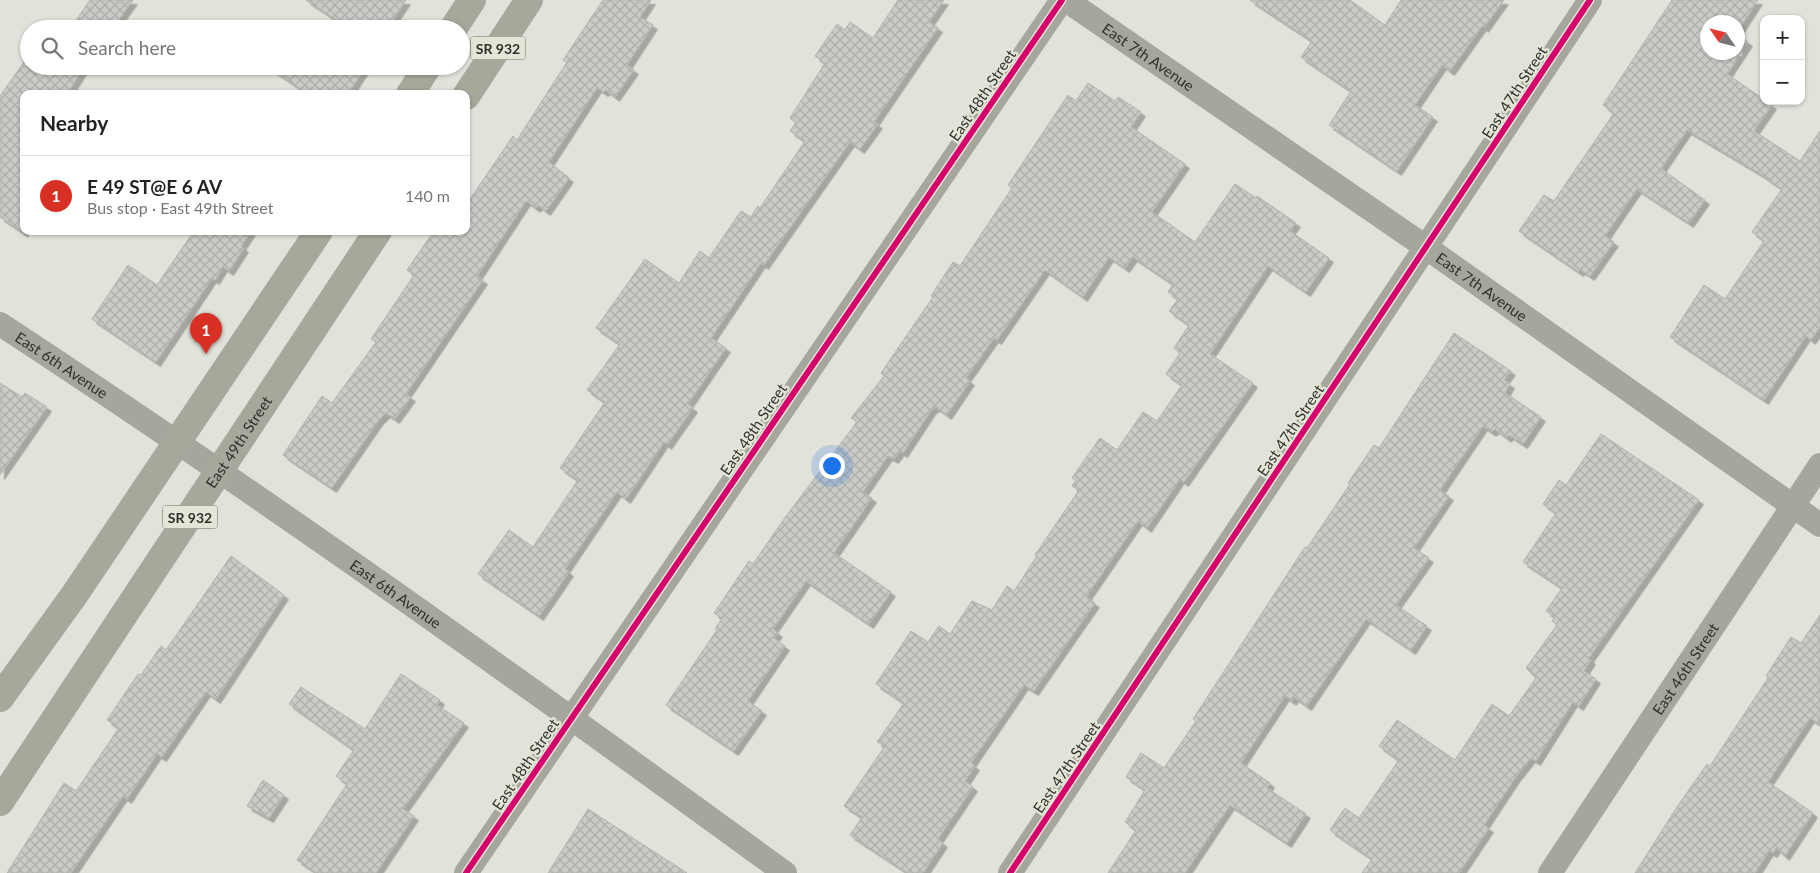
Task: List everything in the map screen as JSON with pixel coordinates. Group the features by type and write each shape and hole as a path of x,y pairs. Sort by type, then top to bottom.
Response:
{"main road":[{"name":"SR 932","path":"459,20 472,0"},
{"name":"SR 932","path":"470,90 529,0"},
{"path":"413,90 422,75"},
{"name":"SR 932","path":"0,698 75,594 179,442 316,235"},
{"name":"East 49th Street","path":"0,802 375,235"}],"street":[{"name":"East 48th Street","path":"466,873 1062,0"},
{"name":"East 7th Avenue","path":"1066,0 1427,248 1792,507 1820,524"},
{"name":"East 47th Street","path":"1010,873 1590,0"},
{"name":"East 6th Avenue","path":"0,324 221,470 571,718 785,873"},
{"name":"East 46th Street","path":"1550,873 1820,465"}],"building":[{"path":"90,0 133,0 119,20 76,20"},
{"path":"306,0 406,0 393,20 336,20"},
{"path":"603,0 651,0 640,17 653,25 627,65 634,70 615,97 606,90 604,92 597,88 549,162 569,178 546,211 538,205 536,208 526,201 477,276 483,280 406,394 411,397 395,419 386,413 378,421 332,488 283,455 322,396 332,403 376,342 371,339 414,275 407,270 431,235 470,235 470,199 513,136 517,140 567,62 563,60"},
{"path":"898,0 944,0 929,22 938,28 874,122 878,124 860,149 850,142 764,265 761,263 711,338 726,348 688,404 693,408 667,445 664,442 626,499 617,492 565,569 569,572 539,616 478,574 509,530 533,547 578,480 560,468 605,402 587,390 620,344 596,328 645,259 679,283 700,251 709,258 741,211 751,217 758,206 760,208 805,141 790,131 796,123 790,118 825,63 815,56 837,24 845,30 850,22 873,38"},
{"path":"1250,0 1350,0 1385,25 1401,0 1504,0 1484,28 1482,26 1450,71 1442,65 1415,105 1433,117 1397,171 1329,125 1351,91 1301,57 1312,41"},
{"path":"1672,0 1758,0 1745,20 1745,15 1700,15 1700,60 1736,60 1727,74 1760,97 1760,105 1772,105 1754,131 1800,161 1820,131 1820,327 1811,340 1806,336 1764,400 1670,337 1704,285 1725,299 1764,241 1752,232 1782,189 1759,173 1687,130 1662,167 1663,170 1705,200 1689,223 1637,189 1605,236 1614,242 1590,276 1581,270 1579,272 1519,231 1544,195 1554,201 1614,113 1603,105"},
{"path":"20,68 20,75 79,75 70,90 20,90 20,230 0,217 0,96"},
{"path":"280,75 360,75 351,90 302,90"},
{"path":"1088,83 1115,101 1118,97 1141,112 1131,127 1185,164 1152,212 1195,242 1235,184 1256,198 1257,196 1296,223 1290,231 1329,258 1306,292 1268,266 1210,354 1253,383 1184,482 1180,479 1147,528 1138,521 1088,594 1087,598 1095,603 1034,691 1024,685 971,763 975,766 965,781 973,787 938,839 943,843 923,873 908,873 850,835 862,817 844,806 885,746 877,742 904,703 876,684 911,631 928,642 939,626 950,634 972,601 992,610 1007,586 1014,591 1037,556 1035,555 1079,490 1072,486 1076,480 1072,478 1100,438 1117,450 1143,412 1157,421 1182,385 1166,374 1180,353 1174,348 1189,325 1169,311 1178,299 1168,292 1173,284 1133,257 1125,268 1109,257 1083,297 1045,270 997,340 994,338 966,378 970,381 947,415 936,407 932,409 903,453 900,451 894,459 888,456 863,492 872,498 834,553 891,592 869,624 806,581 773,629 778,633 774,638 785,646 748,701 762,711 734,751 666,705 717,630 715,629 722,618 714,613 749,561 753,564 784,519 857,422 851,418 884,376 881,373 933,297 931,296 953,262 960,266 1012,188 1008,185 1068,95 1076,101"},
{"path":"191,235 248,235 241,246 244,248 229,271 223,267 215,280 212,278 156,362 92,319 128,265 157,285"},
{"path":"1454,333 1511,371 1504,380 1510,384 1505,393 1541,417 1523,444 1509,435 1507,438 1495,429 1492,432 1483,426 1440,490 1449,496 1414,548 1429,558 1396,605 1427,626 1411,650 1366,619 1307,706 1294,697 1292,701 1285,696 1241,763 1270,783 1267,788 1306,814 1287,843 1230,805 1185,873 1108,873 1136,830 1125,822 1145,790 1126,777 1141,753 1164,768 1196,721 1193,719 1305,547 1307,548 1374,445 1379,448"},
{"path":"0,383 22,397 25,393 47,407 0,475"},
{"path":"1601,434 1699,500 1589,658 1591,660 1584,671 1596,679 1579,706 1573,702 1536,761 1531,758 1515,778 1484,825 1489,828 1459,873 1362,873 1372,859 1330,830 1345,808 1359,818 1399,760 1379,746 1397,720 1455,760 1492,704 1509,716 1536,678 1526,668 1557,625 1552,621 1555,617 1546,611 1562,588 1523,562 1556,513 1543,504 1559,480 1566,485"},
{"path":"231,556 284,595 216,699 206,692 162,757 157,754 127,799 123,796 71,873 7,873 64,783 76,791 119,728 107,720 138,674 141,675 161,646 166,650"},
{"path":"1820,615 1820,724 1810,718 1768,782 1813,813 1785,856 1776,848 1773,853 1769,851 1755,873 1635,873 1707,764 1710,766 1768,678 1766,676 1791,637 1801,643"},
{"path":"401,674 440,700 437,705 464,723 403,809 414,816 376,873 317,873 297,860 347,784 336,776 354,750 289,704 301,687 365,729"},
{"path":"263,780 284,795 269,818 247,806"},
{"path":"588,809 687,873 548,873"}],"cycle path":[{"path":"466,873 1062,0"},
{"path":"1010,873 1590,0"}],"place":[{"name":"E 49 ST@E 6 AV","path":"206,354"}]}
